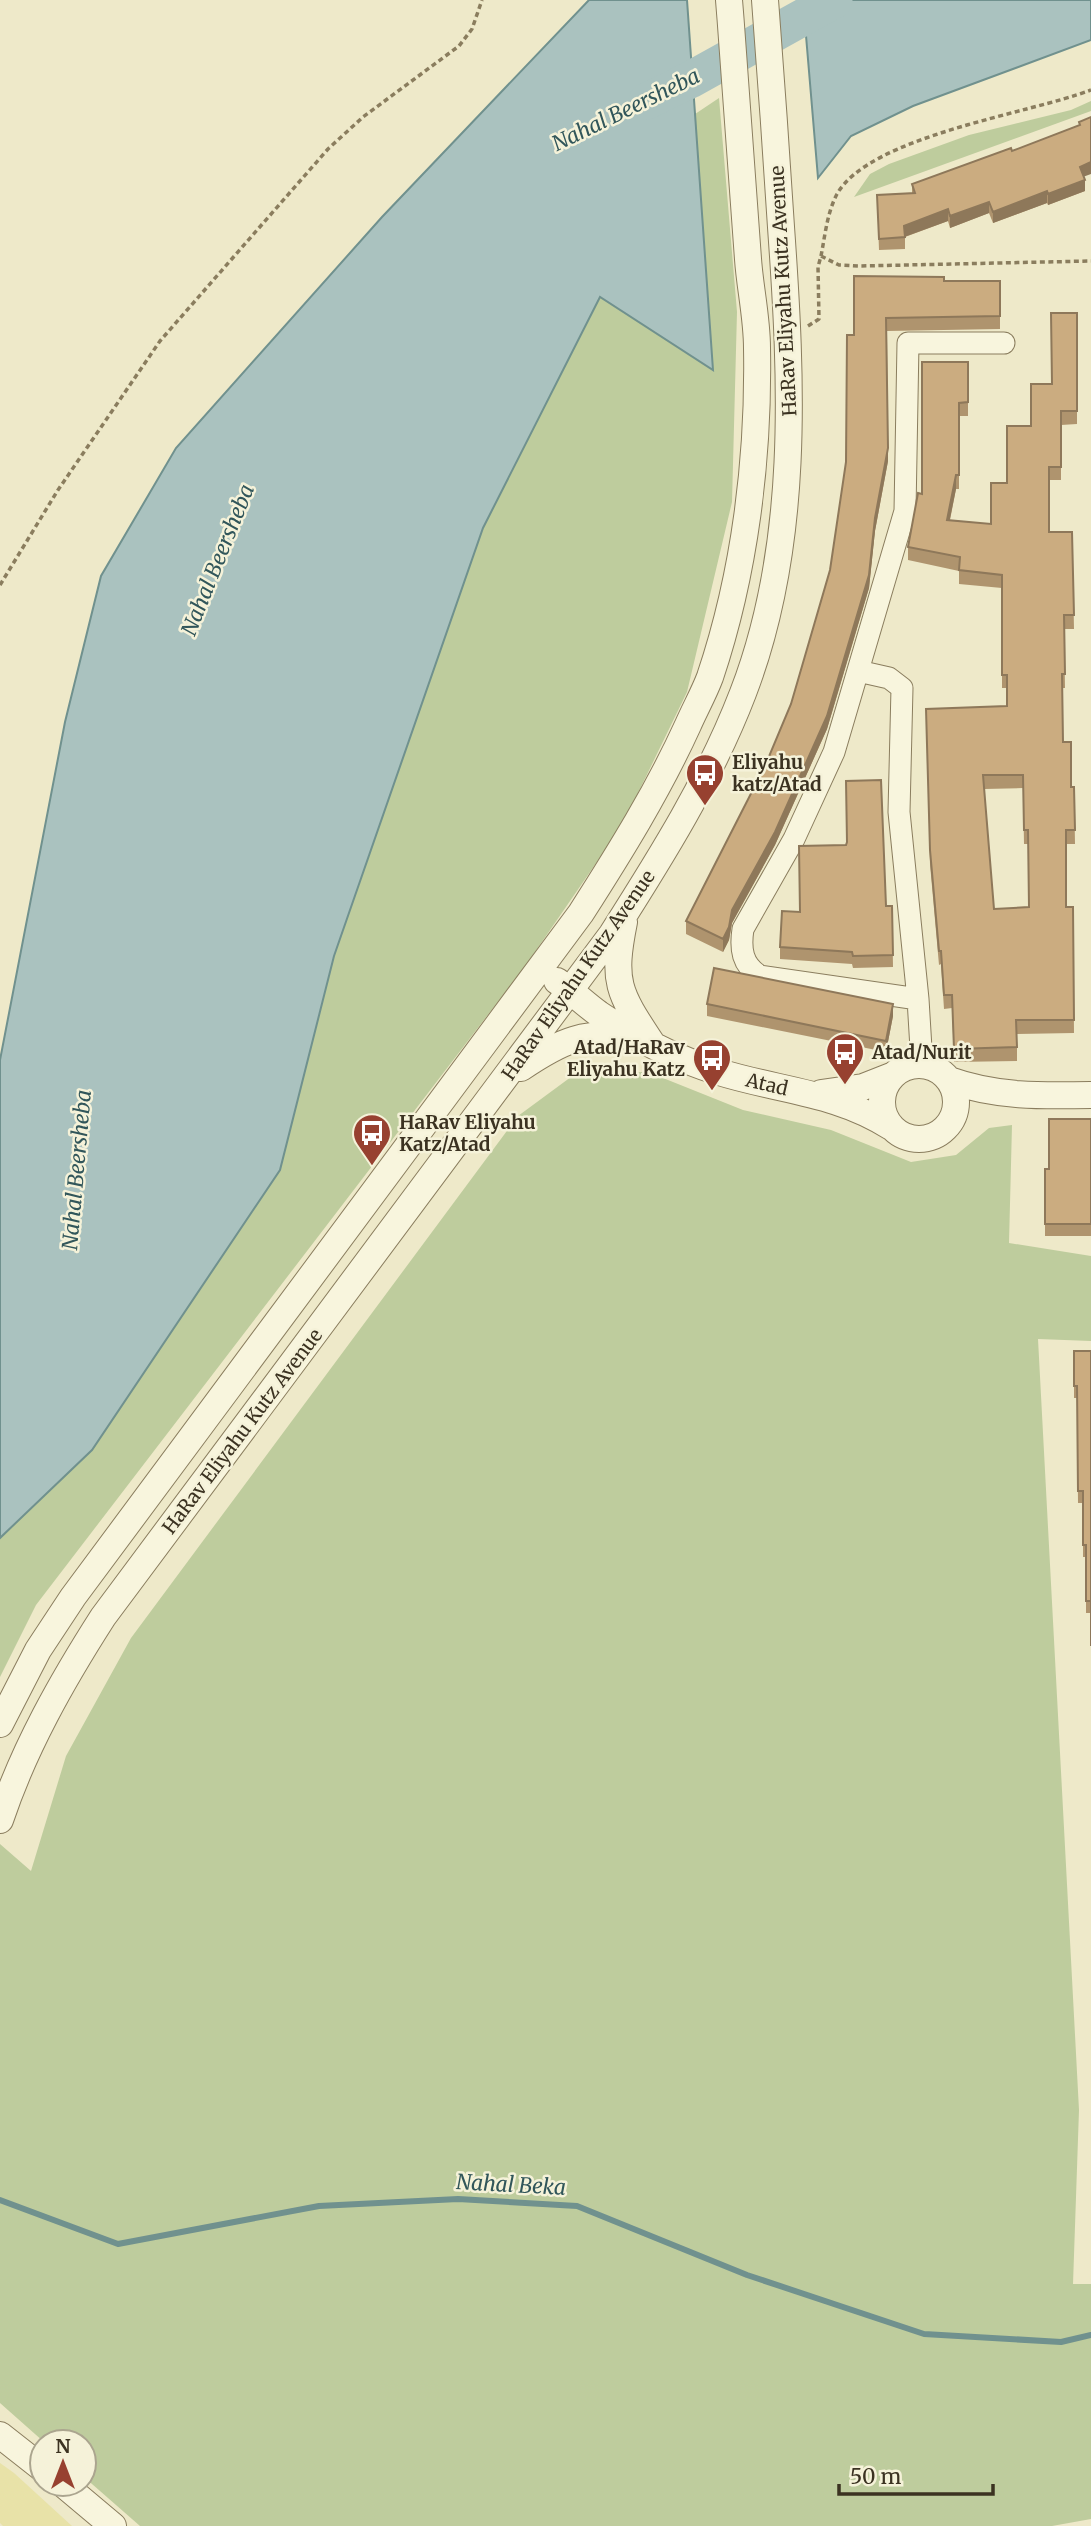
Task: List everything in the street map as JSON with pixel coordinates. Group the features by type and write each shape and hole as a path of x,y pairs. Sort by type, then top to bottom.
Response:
{"street":[{"name":"HaRav Eliyahu Kutz Avenue","path":"0,1724 38,1650 72,1597 581,914 638,824 677,750 709,679 724,629 740,556 754,438 757,346 729,0"},
{"name":"HaRav Eliyahu Kutz Avenue","path":"0,1820 10,1791 40,1726 70,1668 103,1617 505,1079 626,912 670,843 743,692 764,625 777,562 788,480 789,363 765,0"},
{"path":"918,999 771,979 750,970 742,955 741,943 743,929 794,839 834,752 905,511 908,343 1004,343"},
{"path":"858,671 888,678 902,688 898,811 918,999 922,1065"},
{"path":"626,912 618,953 618,978 624,1001 645,1041"},
{"name":"Atad","path":"541,969 599,1014 645,1041 721,1073 812,1093 855,1107 891,1127"},
{"path":"505,1079 545,1051 570,1038 603,1034 645,1041"},
{"path":"949,1124 956,1102 949,1080 942,1073 922,1065 911,1065 891,1076 884,1087 881,1105 891,1127 906,1137 924,1138 940,1132 979,1104 1026,1096"},
{"name":"Atad","path":"812,1093 863,1087 891,1076"},
{"path":"949,1080 976,1089 1026,1096 1091,1096"},
{"path":"0,2435 28,2457"},
{"path":"80,2498 113,2526"}],"path":[{"path":"0,585 58,490 160,341 328,149 363,117 459,46 472,29 482,0"},
{"path":"820,319 818,267 827,223 836,195 851,175 873,161 917,142 983,120 1091,90"},
{"path":"821,257 839,265 860,266 1091,261"}],"green space":[{"path":"719,98 737,312 732,502 687,692 623,824 526,965 36,1605 0,1677 0,1538 92,1450 334,956 583,189"},
{"path":"1091,101 1091,111 854,197 870,174 889,164 969,135 1071,110"},
{"path":"648,1072 743,1110 831,1130 911,1162 956,1155 989,1128 1012,1125 1009,1243 1091,1256 1091,1341 1038,1339 1079,2110 1073,2284 1091,2284 1091,2519 1052,2526 140,2526 98,2489 98,2428 28,2428 0,2403 0,1844 31,1871 66,1756 131,1638 518,1116 575,1074"}],"sand":[{"path":"0,2463 28,2486 28,2498 41,2498 72,2526 3,2526 0,2523"}],"water":[{"path":"589,0 687,0 713,370 600,297 483,528 334,956 280,1170 92,1450 0,1538 0,1060 65,722 101,576 176,448 382,217"},
{"path":"803,0 1091,0 1091,40 913,106 851,136 818,178"}],"building":[{"path":"1091,117 1091,162 1080,167 1085,180 993,212 989,202 950,216 948,209 904,226 905,237 879,239 877,195 915,193 912,184 1011,148 1012,151 1080,125 1079,122"},
{"path":"854,276 1000,281 1000,316 886,318 888,448 875,518 869,575 827,716 775,832 732,910 729,927 723,939 686,921 765,766 791,704 830,570 846,462 847,335 854,335"},
{"path":"1051,313 1077,313 1077,411 1061,411 1061,467 1049,467 1049,532 1072,532 1074,615 1064,615 1065,674 1062,674 1063,742 1071,742 1071,787 1074,787 1075,830 1066,830 1066,907 1073,907 1074,1020 1016,1020 1017,1047 954,1049 952,995 944,995 930,850 926,709 1007,706 1007,675 1002,675 1002,575 959,570 960,557 908,547 918,493 922,494 922,362 968,362 968,402 959,403 959,475 956,475 947,520 991,524 991,483 1007,483 1007,426 1031,426 1031,384 1052,384","holes":["983,775 1023,775 1024,830 1028,830 1029,907 994,909"]},
{"path":"881,780 886,906 892,906 893,955 853,956 852,952 780,947 782,911 800,912 799,846 846,845 846,781"},
{"path":"714,968 893,1004 886,1041 707,1004"},
{"path":"1049,1119 1091,1119 1091,1224 1045,1224"},
{"path":"1074,1351 1091,1351 1091,1601 1086,1601 1083,1491 1078,1491"}],"waterway":[{"name":"Nahal Beersheba","path":"647,101 834,0"},
{"name":"Nahal Beka","path":"0,2200 118,2244 319,2206 458,2199 577,2206 747,2275 924,2334 1061,2342 1091,2335"}],"place":[{"name":"Eliyahu katz/Atad","path":"705,807"},
{"name":"Atad/Nurit","path":"845,1086"},
{"name":"Atad/HaRav Eliyahu Katz","path":"712,1092"},
{"name":"HaRav Eliyahu Katz/Atad","path":"372,1167"}]}
